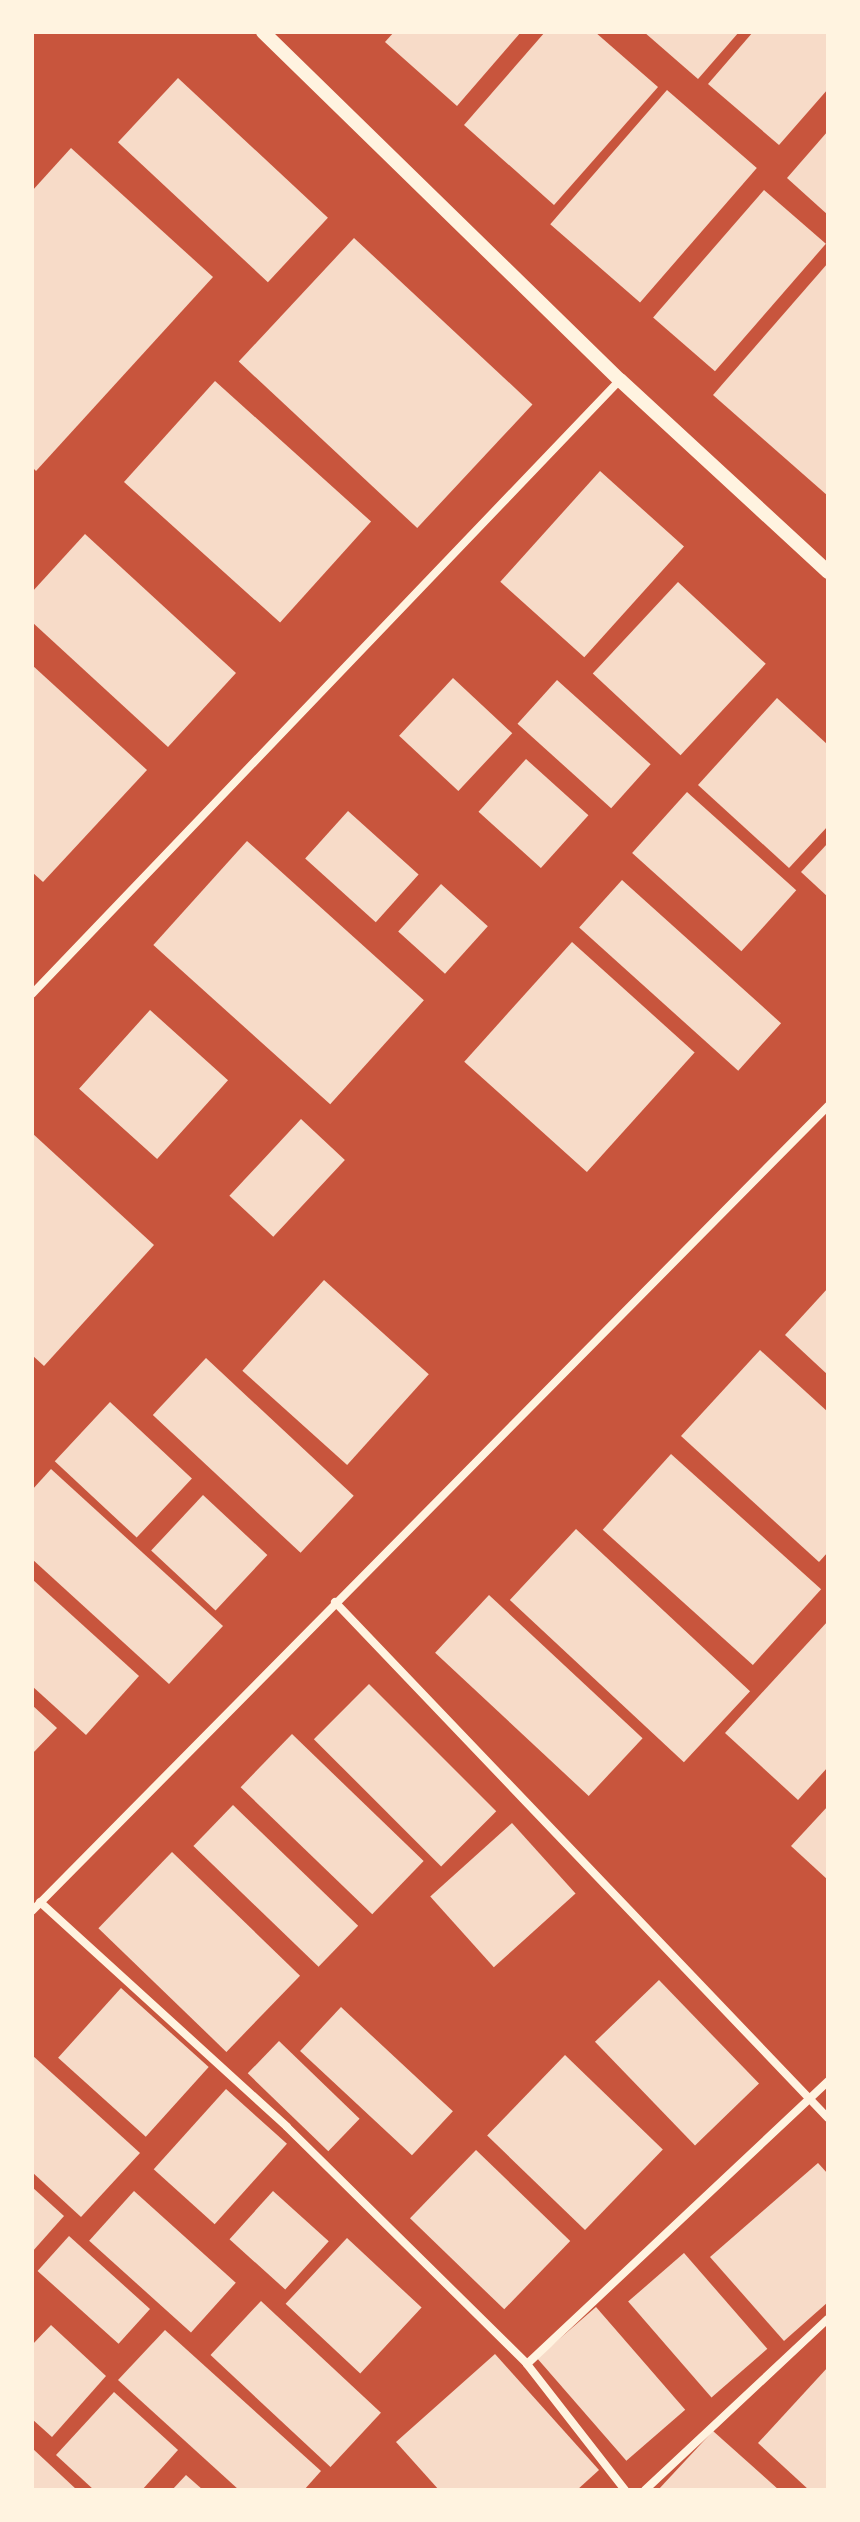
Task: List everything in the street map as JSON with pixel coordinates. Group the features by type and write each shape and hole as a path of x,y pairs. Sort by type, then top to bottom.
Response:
{"street":[{"path":"263,32 620,380 828,572"},
{"path":"32,994 620,380"},
{"path":"32,1911 828,1106"},
{"path":"335,1602 828,2118"},
{"path":"40,1902 287,2127 527,2364 625,2490"},
{"path":"527,2364 828,2081"},
{"path":"645,2490 828,2319"}],"building":[{"path":"394,32 521,32 457,106 385,42"},
{"path":"545,32 595,32 658,87 554,205 464,125"},
{"path":"644,32 739,32 698,79"},
{"path":"753,32 828,32 828,89 779,145 708,84"},
{"path":"178,78 328,218 268,282 118,142"},
{"path":"667,90 757,168 640,302 550,224"},
{"path":"828,131 828,215 787,178"},
{"path":"71,148 213,277 36,471 32,467 32,191"},
{"path":"764,190 826,244 715,371 653,318"},
{"path":"354,238 532,404 417,528 239,362"},
{"path":"828,263 828,496 713,395"},
{"path":"215,381 371,522 280,623 124,482"},
{"path":"600,471 684,547 584,657 500,582"},
{"path":"85,534 236,673 168,747 32,622 32,592"},
{"path":"678,582 766,664 681,755 593,673"},
{"path":"32,665 147,770 43,882 32,872"},
{"path":"453,678 512,733 458,791 399,736"},
{"path":"557,680 651,764 611,808 518,724"},
{"path":"777,698 828,745 828,826 789,868 698,785"},
{"path":"526,759 588,815 541,868 478,812"},
{"path":"687,792 796,890 741,951 632,853"},
{"path":"348,811 419,875 376,922 305,859"},
{"path":"247,841 424,1000 330,1104 153,945"},
{"path":"828,843 828,897 801,872"},
{"path":"622,880 781,1023 738,1071 579,928"},
{"path":"441,884 488,926 445,974 398,932"},
{"path":"572,942 695,1052 587,1172 464,1062"},
{"path":"150,1010 228,1080 157,1159 79,1089"},
{"path":"301,1119 345,1160 273,1237 229,1196"},
{"path":"32,1133 154,1245 44,1366 32,1355"},
{"path":"324,1280 429,1374 347,1465 242,1371"},
{"path":"828,1288 828,1375 785,1335"},
{"path":"760,1350 828,1412 828,1552 819,1562 681,1436"},
{"path":"206,1358 354,1496 301,1553 153,1415"},
{"path":"110,1402 192,1478 137,1538 55,1461"},
{"path":"671,1454 821,1589 753,1665 603,1530"},
{"path":"51,1469 223,1626 169,1684 32,1559 32,1490"},
{"path":"203,1495 267,1555 216,1611 151,1551"},
{"path":"576,1529 750,1691 684,1762 510,1600"},
{"path":"32,1579 139,1676 86,1735 32,1686"},
{"path":"489,1595 643,1738 589,1796 435,1653"},
{"path":"828,1621 828,1767 798,1800 725,1733"},
{"path":"369,1684 496,1811 441,1866 314,1739"},
{"path":"32,1705 57,1728 32,1754"},
{"path":"292,1734 424,1861 372,1914 241,1787"},
{"path":"233,1805 358,1926 319,1967 193,1846"},
{"path":"828,1806 828,1880 791,1846"},
{"path":"512,1823 576,1894 494,1967 430,1897"},
{"path":"172,1852 300,1976 226,2052 98,1928"},
{"path":"659,1980 759,2084 695,2145 595,2042"},
{"path":"121,1988 209,2067 146,2137 58,2058"},
{"path":"341,2007 453,2111 412,2155 300,2051"},
{"path":"279,2041 360,2119 328,2151 248,2073"},
{"path":"32,2055 140,2153 81,2217 32,2172"},
{"path":"565,2055 663,2149 585,2230 487,2136"},
{"path":"226,2089 287,2144 215,2224 154,2169"},
{"path":"476,2150 570,2241 504,2309 410,2218"},
{"path":"818,2163 828,2174 828,2302 784,2341 710,2257"},
{"path":"32,2187 64,2216 32,2252"},
{"path":"134,2191 236,2283 191,2332 89,2241"},
{"path":"273,2191 329,2241 285,2289 230,2239"},
{"path":"69,2236 150,2309 119,2344 38,2271"},
{"path":"347,2238 422,2308 360,2373 286,2304"},
{"path":"684,2253 767,2349 711,2397 628,2302"},
{"path":"261,2301 381,2413 330,2467 211,2355"},
{"path":"596,2307 685,2410 626,2461 537,2358"},
{"path":"51,2325 106,2376 52,2437 32,2419 32,2345"},
{"path":"165,2330 321,2471 304,2490 239,2490 118,2380"},
{"path":"495,2354 599,2470 577,2490 439,2490 396,2442"},
{"path":"828,2367 828,2490 809,2490 758,2443"},
{"path":"114,2392 178,2450 142,2490 94,2490 56,2455"},
{"path":"713,2431 779,2490 658,2490"},
{"path":"32,2448 77,2490 32,2490"},
{"path":"186,2475 203,2490 172,2490"}]}
